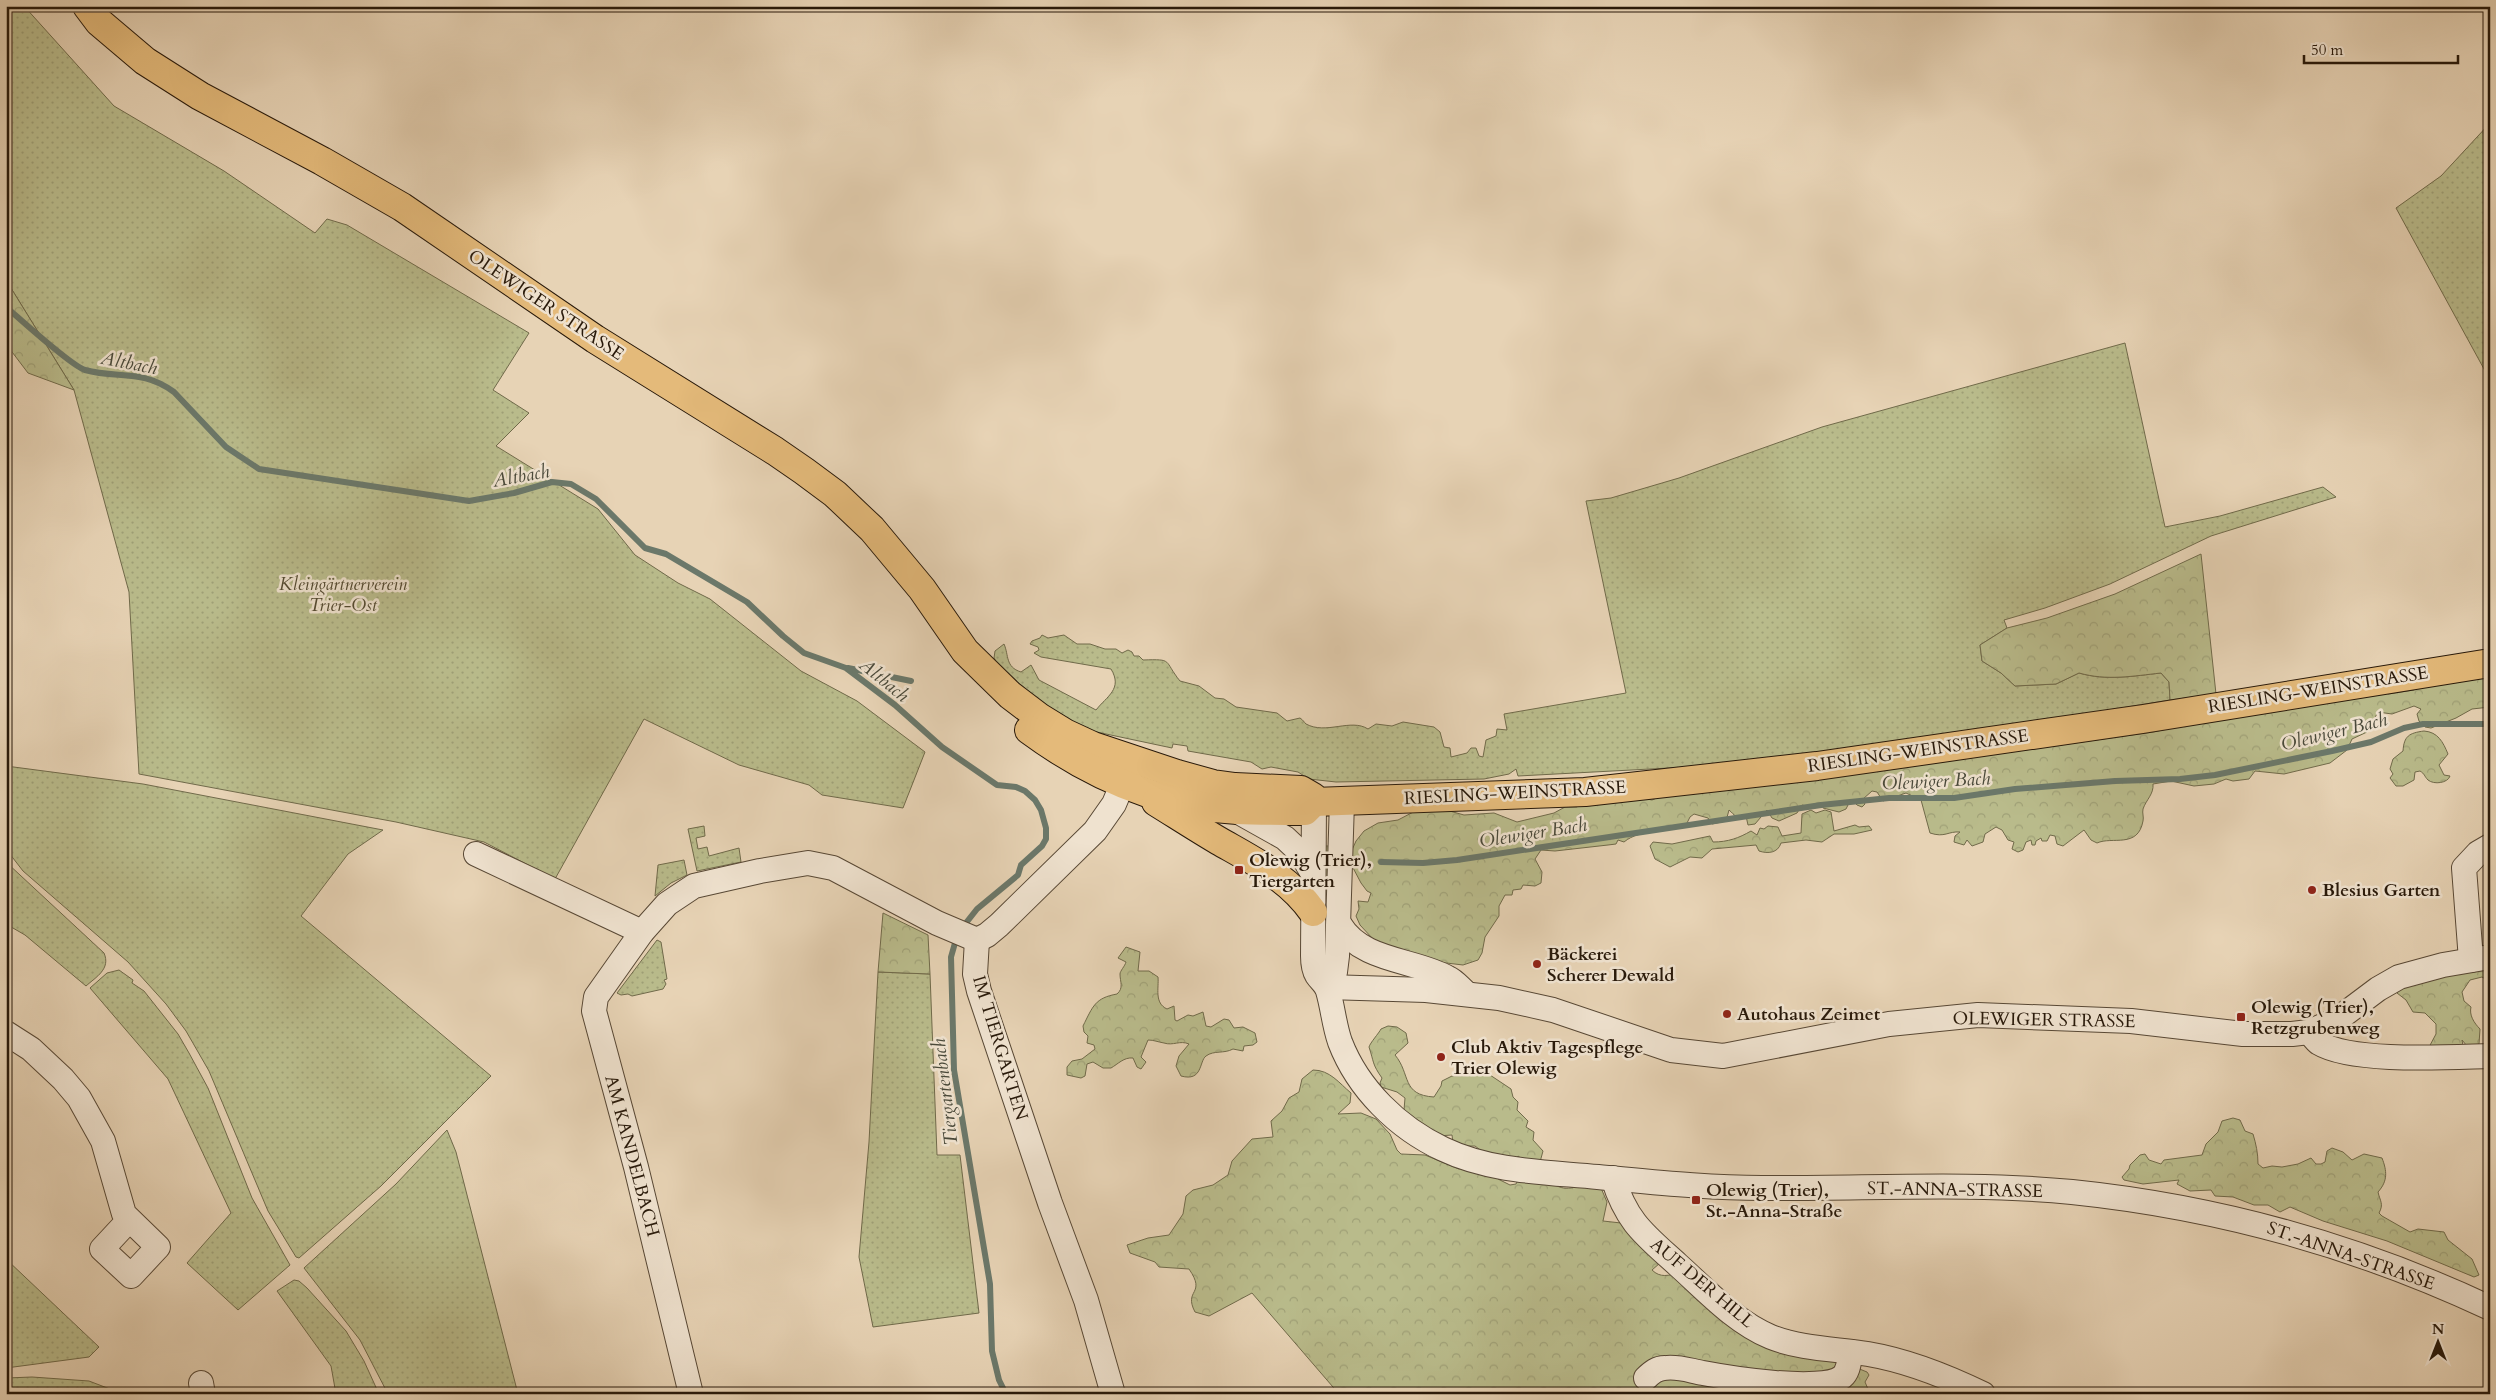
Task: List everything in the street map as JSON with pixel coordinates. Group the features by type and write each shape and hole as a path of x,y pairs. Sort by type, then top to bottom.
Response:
{"main road":[{"name":"OLEWIGER STRASSE","path":"87,6 100,22 145,61 200,96 322,161 402,207 595,339 804,471 853,510 887,545 922,589 965,651 979,680 1008,715 1052,747 1133,789 1235,810 1305,811 1314,802 1342,802"},
{"name":"OLEWIGER STRASSE","path":"965,651 1010,695 1039,717 1065,733 1107,752 1213,784 1301,790 1313,797 1314,802"},
{"name":"RIESLING-WEINSTRASSE","path":"1342,802 1585,792 1817,766 2143,719 2490,663"},
{"path":"1133,789 1277,874 1297,891 1313,912"}],"street":[{"path":"964,935 988,935 1095,831 1114,804 1133,789 1107,752"},
{"name":"ST.-ANNA-STRASSE","path":"1314,802 1314,966 1317,975 1327,987 1332,1015 1342,1046 1362,1082 1399,1122 1418,1136 1445,1150 1504,1168 1614,1178 1759,1188 2003,1188 2116,1197 2228,1218 2302,1236 2399,1270 2490,1308"},
{"path":"1327,987 1335,972 1340,925 1342,802"},
{"path":"1235,810 1284,838 1301,853 1313,874"},
{"path":"2480,959 2464,868 2478,853 2490,846"},
{"path":"476,854 642,932"},
{"name":"AM KANDELBACH","path":"691,1394 636,1167 594,1011 596,997 642,932 667,904 694,886 752,872 808,863 833,868 964,935"},
{"path":"1340,925 1351,939 1372,952 1450,978 1466,993"},
{"name":"IM TIERGARTEN","path":"964,935 979,991 1050,1203 1086,1300 1112,1394"},
{"name":"OLEWIGER STRASSE","path":"1327,987 1466,993 1553,1010 1670,1050 1713,1056 1751,1052 1889,1024 1978,1016 2130,1021 2271,1036 2309,1032 2338,1018 2378,988 2399,977 2480,959"},
{"path":"2309,1032 2318,1042 2346,1053 2400,1056 2490,1056"},
{"path":"6,1033 31,1049 64,1079 89,1114 109,1156 124,1214 129,1220"},
{"name":"AUF DER HILL","path":"1614,1178 1626,1213 1643,1233 1729,1310 1753,1328 1791,1343 1851,1352 1914,1365 1984,1394"},
{"path":"1646,1378 1654,1370 1667,1367 1746,1380 1814,1383 1837,1380 1843,1376 1848,1369 1851,1352"}],"green space":[{"name":"Kleingärtnerverein Trier-Ost","path":"6,6 24,6 114,106 224,171 315,233 327,219 347,225 529,333 493,390 529,413 496,446 598,509 635,555 678,583 710,599 801,671 857,701 925,752 903,808 822,795 809,785 739,765 644,719 555,879 484,842 396,822 139,774 129,592 74,390 6,280"},
{"path":"2490,123 2490,380 2396,208 2441,176"},
{"path":"6,280 74,390 28,373 6,344"},
{"path":"2125,343 2165,527 2220,516 2323,487 2336,497 2211,536 2110,584 2045,608 2004,620 2007,628 1980,645 1982,661 2001,673 2015,686 2056,684 2079,673 2110,677 2161,673 2169,682 2170,700 2005,727 1726,765 1518,776 1516,769 1509,774 1484,779 1336,782 1309,779 1298,772 1271,767 1262,769 1251,762 1188,751 1187,746 1173,744 1172,748 1092,731 1050,710 998,665 994,658 995,651 1004,644 1008,660 1016,670 1021,672 1031,665 1039,680 1096,710 1109,696 1114,687 1114,676 1111,669 1041,657 1034,653 1039,650 1038,647 1030,644 1042,635 1048,638 1064,635 1077,644 1090,644 1105,649 1116,649 1122,653 1128,650 1134,656 1139,656 1143,660 1167,662 1180,681 1199,686 1215,698 1224,699 1236,707 1277,713 1287,721 1300,718 1306,724 1322,728 1354,725 1368,729 1376,724 1392,726 1403,722 1434,727 1440,732 1444,747 1450,748 1451,757 1467,753 1471,748 1476,748 1479,756 1483,757 1486,740 1496,736 1497,729 1507,730 1504,714 1626,693 1586,501 1611,498 1679,478 1822,427"},
{"path":"2201,554 2216,694 2170,700 2169,682 2161,673 2100,677 2079,673 2056,684 2015,686 2001,673 1982,661 1980,645 2007,628 2047,618 2115,594"},
{"path":"2483,675 2490,680 2490,707 2472,709 2431,728 2425,727 2419,721 2417,714 2421,709 2414,706 2392,714 2378,712 2367,732 2352,739 2347,750 2330,763 2284,774 2255,771 2249,779 2233,781 2226,779 2214,784 2194,786 2171,781 2153,784 2151,794 2143,809 2143,820 2140,830 2136,835 2124,840 2097,843 2091,840 2084,830 2063,846 2057,844 2055,836 2050,835 2047,841 2042,841 2041,838 2036,841 2035,845 2032,845 2031,840 2026,842 2023,850 2018,852 2012,849 2014,842 2008,840 2002,830 1996,827 1985,834 1983,842 1972,846 1967,840 1964,845 1954,842 1955,836 1960,832 1943,835 1930,833 1921,800 1906,793 1883,801 1877,792 1872,791 1863,799 1865,804 1862,807 1851,799 1846,809 1839,812 1823,808 1822,803 1815,808 1802,805 1797,813 1779,821 1772,818 1767,810 1755,824 1748,825 1746,816 1738,817 1729,810 1726,821 1712,824 1708,818 1694,814 1686,825 1638,835 1624,842 1618,840 1616,844 1555,851 1541,850 1535,859 1542,872 1541,883 1535,886 1523,885 1521,889 1513,890 1512,895 1505,895 1499,906 1499,916 1485,937 1482,953 1478,960 1463,965 1405,958 1373,939 1360,925 1356,916 1359,909 1358,901 1368,902 1371,893 1361,883 1351,864 1352,850 1356,841 1364,831 1378,823 1398,820 1419,809 1446,810 1464,815 1494,813 1517,822 1554,813 1565,807 1577,807 1584,801 1631,796 1652,800 1664,795 1686,792 1692,794 1790,780 1797,782 2153,732 2225,717 2231,719 2236,714 2384,691 2388,694 2414,690 2425,682"},
{"path":"2424,731 2433,733 2444,745 2448,754 2439,765 2444,775 2450,776 2449,778 2444,782 2431,782 2420,771 2415,772 2414,780 2403,786 2396,786 2390,778 2393,774 2390,769 2393,759 2403,751 2408,736"},
{"path":"6,766 143,784 383,830 348,854 301,916 491,1076 381,1186 299,1258 296,1257 268,1211 209,1071 186,1031 166,1004 128,962 23,871 6,849"},
{"path":"1811,810 1816,813 1825,810 1831,812 1834,831 1855,825 1859,827 1869,826 1872,830 1854,834 1834,834 1822,842 1806,840 1781,843 1778,849 1769,852 1759,851 1756,845 1712,849 1702,858 1690,857 1670,867 1655,859 1650,846 1653,842 1672,844 1710,836 1713,842 1724,841 1738,838 1751,831 1757,835 1760,828 1764,829 1768,826 1778,827 1782,836 1801,833 1802,814"},
{"path":"704,826 705,836 696,838 698,849 707,847 709,856 739,848 741,862 697,871 688,829"},
{"path":"1322,846 1329,846 1328,941 1322,941"},
{"path":"684,860 687,875 671,883 655,896 658,865"},
{"path":"6,862 104,953 106,964 104,968 86,986 25,935 6,924"},
{"path":"883,913 928,935 930,974 878,972"},
{"path":"657,940 661,942 667,979 664,980 666,984 663,989 632,996 617,993"},
{"path":"1126,947 1140,952 1138,971 1149,971 1158,977 1160,1003 1167,1009 1174,1006 1175,1020 1177,1021 1188,1015 1193,1016 1203,1012 1206,1026 1211,1027 1224,1019 1229,1020 1234,1028 1243,1027 1255,1033 1257,1042 1253,1045 1244,1046 1243,1051 1233,1049 1209,1054 1204,1059 1197,1074 1188,1077 1181,1076 1176,1066 1179,1056 1189,1044 1167,1044 1148,1040 1141,1057 1146,1062 1141,1069 1137,1067 1133,1058 1130,1058 1111,1068 1103,1068 1093,1062 1087,1064 1085,1076 1081,1078 1067,1075 1067,1067 1072,1061 1082,1059 1095,1049 1094,1045 1087,1043 1088,1036 1084,1032 1083,1026 1089,1013 1099,1001 1117,994 1120,989 1120,973 1126,962 1118,958"},
{"path":"2490,962 2490,1007 2487,1001 2487,980 2482,977 2470,980 2462,992 2464,1001 2471,1007 2472,1019 2480,1029 2479,1044 2467,1046 2462,1040 2463,1046 2428,1049 2436,1034 2436,1024 2425,1013 2413,1012 2406,1000 2397,993 2399,988"},
{"path":"119,970 133,980 132,983 144,991 178,1034 208,1088 252,1198 290,1265 238,1310 187,1263 231,1213 168,1079 90,988 107,973"},
{"path":"878,972 930,974 937,1155 960,1155 979,1313 873,1327 859,1257 869,1142"},
{"path":"1388,1026 1397,1027 1406,1033 1408,1043 1395,1055 1411,1088 1416,1092 1434,1097 1442,1081 1452,1076 1490,1075 1511,1089 1513,1097 1518,1102 1517,1110 1528,1121 1526,1127 1534,1132 1533,1140 1543,1151 1540,1162 1522,1159 1518,1156 1516,1159 1483,1152 1475,1146 1463,1146 1453,1143 1452,1135 1437,1136 1404,1110 1405,1098 1397,1092 1381,1087 1382,1078 1375,1066 1369,1047 1381,1029"},
{"path":"1313,1070 1329,1075 1351,1093 1350,1103 1338,1114 1361,1113 1376,1119 1390,1134 1397,1150 1401,1154 1425,1155 1459,1169 1467,1165 1495,1171 1498,1179 1510,1185 1516,1184 1519,1178 1547,1178 1561,1188 1576,1187 1588,1182 1601,1188 1607,1202 1603,1221 1621,1223 1660,1263 1652,1270 1655,1273 1665,1276 1679,1272 1802,1346 1867,1372 1869,1375 1865,1382 1868,1389 1867,1394 1339,1394 1252,1293 1209,1316 1195,1312 1192,1299 1196,1283 1189,1269 1159,1267 1155,1262 1130,1253 1127,1245 1148,1238 1169,1235 1183,1214 1186,1196 1193,1190 1213,1185 1228,1175 1232,1161 1252,1139 1273,1137 1271,1121 1282,1111 1289,1098 1299,1092 1302,1079"},
{"path":"2233,1118 2240,1120 2245,1131 2253,1134 2258,1164 2263,1168 2298,1164 2311,1158 2316,1164 2321,1164 2325,1162 2327,1151 2332,1148 2343,1152 2352,1160 2364,1154 2382,1158 2386,1176 2384,1184 2378,1192 2381,1205 2379,1213 2410,1232 2418,1229 2444,1232 2448,1240 2472,1259 2479,1275 2474,1277 2387,1241 2323,1221 2290,1207 2280,1212 2268,1205 2254,1205 2233,1197 2215,1196 2211,1190 2190,1191 2177,1184 2179,1180 2143,1184 2124,1180 2122,1177 2140,1155 2145,1154 2149,1160 2161,1164 2164,1160 2202,1155 2206,1144 2218,1132 2222,1121"},
{"path":"447,1130 456,1152 518,1394 388,1394 360,1340 304,1268 396,1184"},
{"path":"6,1259 99,1347 89,1357 6,1368"},
{"path":"294,1280 299,1281 307,1288 346,1331 364,1361 379,1394 336,1394 331,1366 277,1291"},
{"path":"32,1377 89,1381 123,1394 6,1394 6,1378"}],"waterway":[{"name":"Altbach","path":"6,307 78,367 97,373 141,377 152,380 174,392 226,447 259,469 469,501 514,493 552,482 571,484 596,499 645,548 666,554 747,602 804,653 846,668 895,705 942,747 997,785 1016,787 1025,791 1035,800 1041,810 1046,828 1046,839 1042,846 1021,865 1018,875 977,909 962,928"},
{"name":"Olewiger Bach","path":"848,668 911,681"},
{"name":"Olewiger Bach","path":"1381,862 1423,863 1457,860 1821,805 1889,798 1954,798 2015,789 2115,781 2180,779 2215,775 2371,742 2404,728 2423,724 2490,724"},
{"name":"Tiergartenbach","path":"957,936 951,957 954,1070 990,1284 992,1351 999,1380 1006,1394"}],"place":[{"name":"Olewig (Trier), Tiergarten","path":"1239,870"},
{"name":"Blesius Garten","path":"2312,890"},
{"name":"Bäckerei Scherer Dewald","path":"1537,964"},
{"name":"Autohaus Zeimet","path":"1727,1014"},
{"name":"Olewig (Trier), Retzgrubenweg","path":"2241,1017"},
{"name":"Club Aktiv Tagespflege Trier Olewig","path":"1441,1057"},
{"name":"Olewig (Trier), St.-Anna-Straße","path":"1696,1200"}]}
